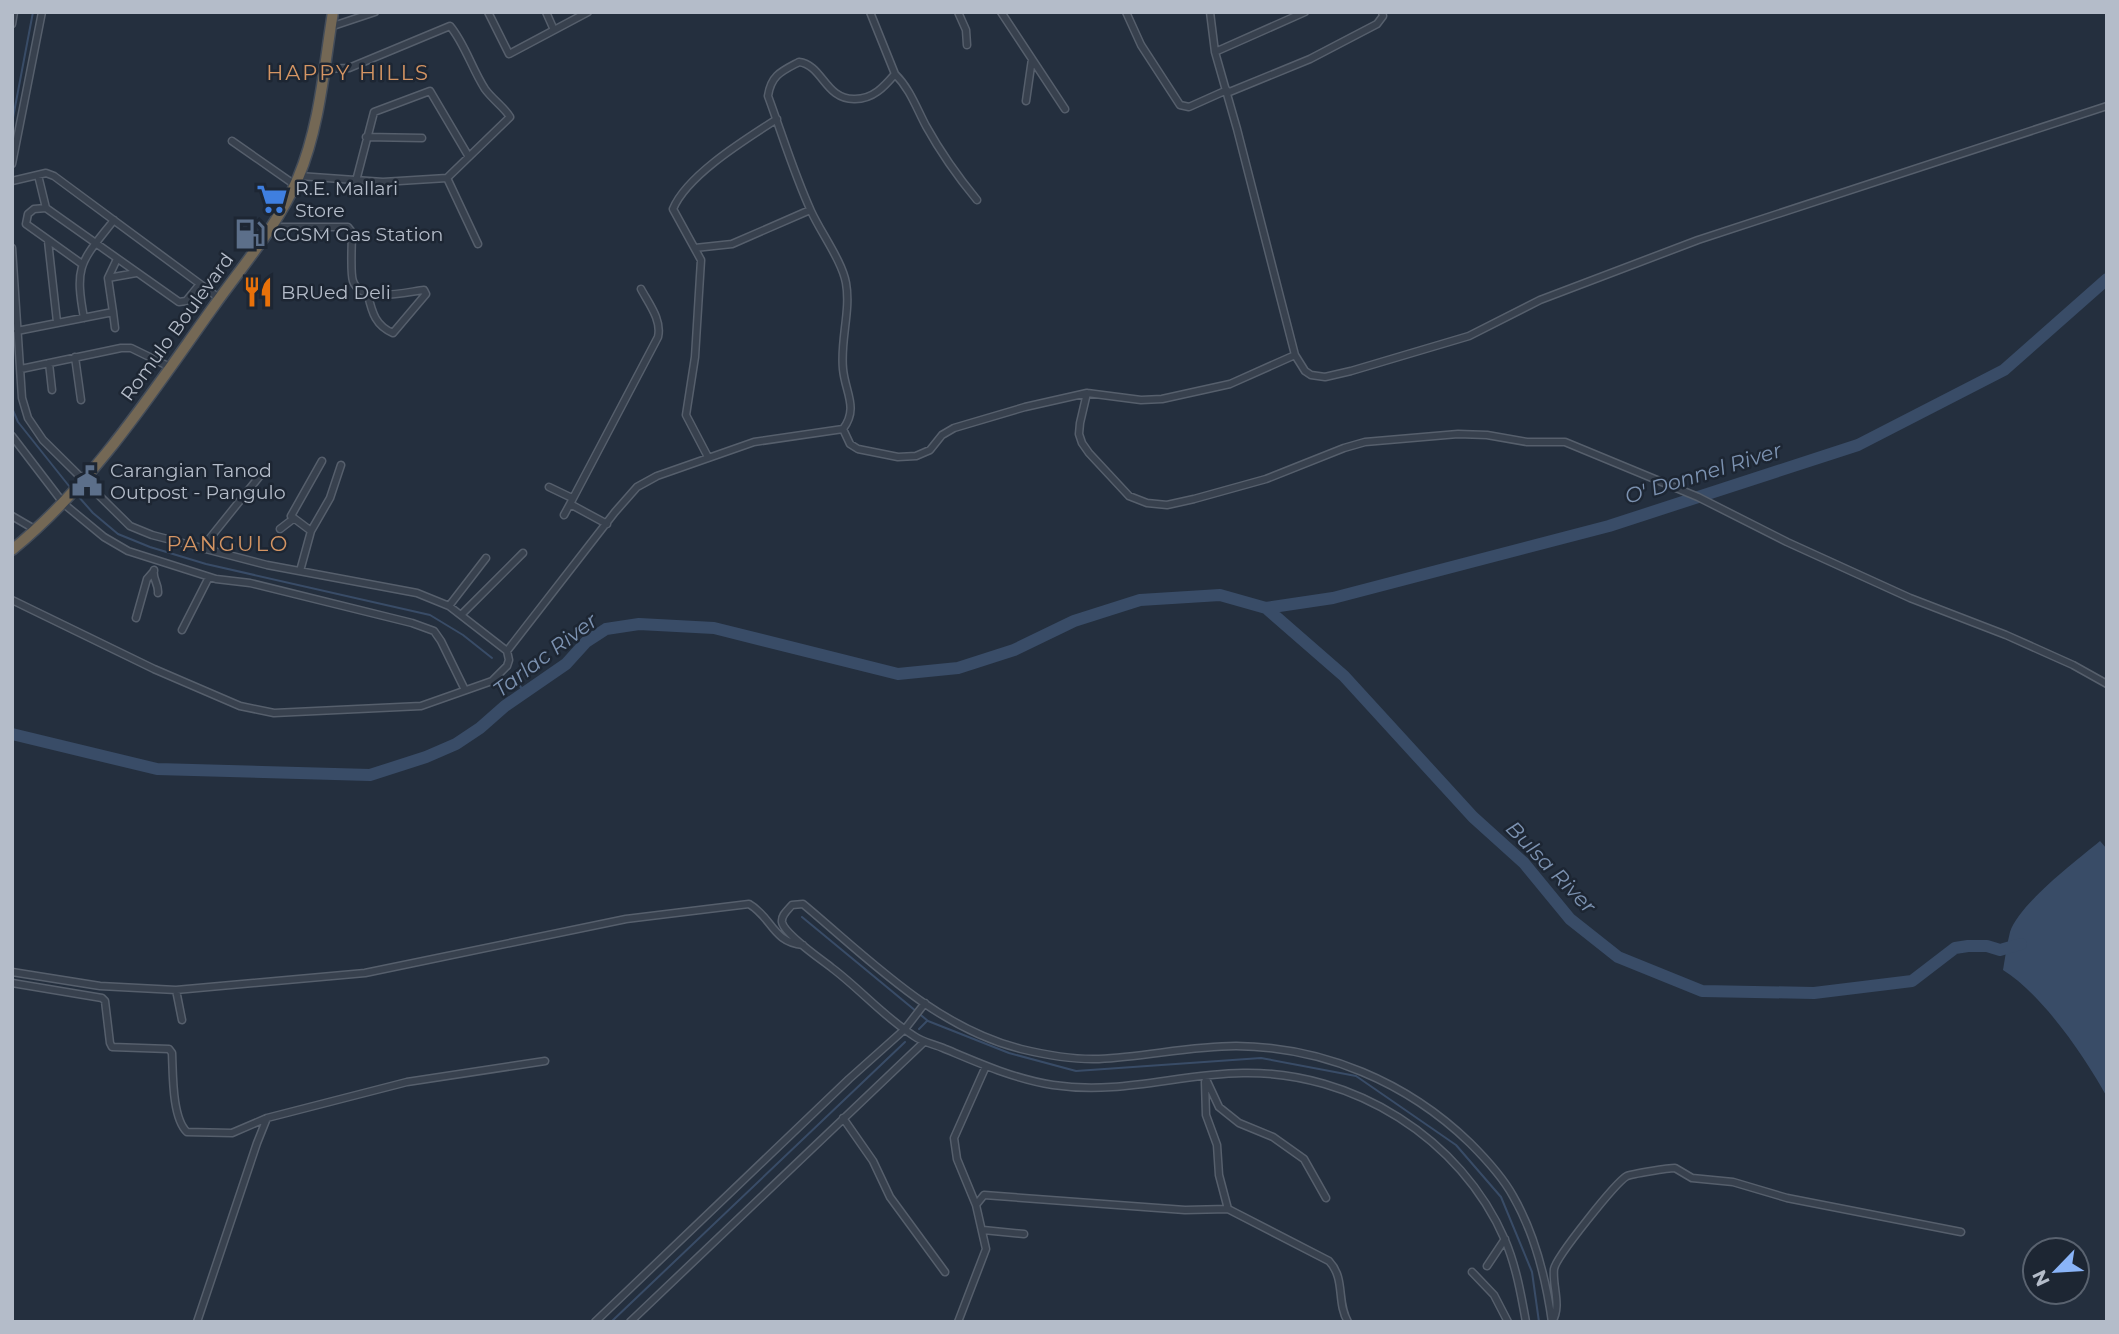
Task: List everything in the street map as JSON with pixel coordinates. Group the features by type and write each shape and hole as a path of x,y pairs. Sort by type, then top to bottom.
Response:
{"highway":[{"name":"Romulo Boulevard","path":"12,550 64,504 83,482 272,227 297,181 311,142 333,12"}],"street":[{"path":"12,24 14,12"},
{"path":"12,164 42,12"},
{"path":"488,12 509,54 584,13"},
{"path":"545,12 554,30"},
{"path":"870,12 895,74 906,85 951,169 977,201"},
{"path":"958,12 966,30 967,45"},
{"path":"1001,12 1065,109"},
{"path":"1126,12 1141,45 1180,106 1189,107 1331,47 1377,23 1383,16 1382,12"},
{"path":"1210,12 1215,52 1295,355 1305,370 1325,377 1469,336 1539,300 1698,240 2107,106"},
{"path":"1215,52 1305,12"},
{"path":"330,27 371,13"},
{"path":"232,141 297,181 446,178 510,117 485,88 450,26 349,68 324,69"},
{"path":"1026,101 1032,59"},
{"path":"506,651 637,487 657,476 754,442 843,429 850,419 851,410 843,370 846,281 810,210 768,96 769,85 776,73 799,62 811,66 834,93 848,100 865,99 881,89 895,74"},
{"path":"356,181 374,112 430,91 469,157"},
{"path":"708,457 686,415 695,357 701,260 673,209 676,200 694,180 742,141 776,119"},
{"path":"366,137 422,138"},
{"path":"12,181 46,173 54,176 219,298"},
{"path":"38,175 46,208"},
{"path":"446,178 478,244"},
{"path":"82,264 26,224 25,219 34,209 46,208 180,302 186,301 200,284"},
{"path":"695,248 732,244 810,210"},
{"path":"84,318 78,277 82,264 114,220"},
{"path":"272,227 351,229 353,281 359,289 368,295 424,290 426,294 393,333 377,321 372,313 368,295"},
{"path":"48,241 57,322"},
{"path":"12,248 22,398 28,418 43,440 130,526 152,536 300,571 417,593 449,606 506,651 509,660 492,681 412,708 275,713 240,706 154,669 12,600"},
{"path":"115,328 108,278 117,259"},
{"path":"108,278 136,272"},
{"path":"564,515 658,337 660,328 657,319 641,289"},
{"path":"17,331 113,312"},
{"path":"21,369 112,349 131,348 170,367"},
{"path":"843,429 850,444 858,449 898,457 916,456 929,450 942,435 954,428 1025,407 1087,393 1141,400 1163,398 1230,384 1295,355"},
{"path":"75,357 81,400"},
{"path":"50,363 52,390"},
{"path":"1087,393 1080,423 1082,443 1129,496 1147,503 1167,505 1266,479 1344,447 1365,442 1458,434 1486,435 1527,442 1565,442 1698,497 1787,542 1910,598 2006,635 2073,665 2107,684"},
{"path":"12,436 64,504 104,537 128,551 209,577 250,583 412,623 434,631 465,691"},
{"path":"311,531 291,516 322,461"},
{"path":"300,571 311,531 330,498 341,465"},
{"path":"202,548 263,472"},
{"path":"549,487 607,524"},
{"path":"12,516 36,530"},
{"path":"279,529 293,519"},
{"path":"461,615 523,553"},
{"path":"449,606 486,558"},
{"path":"155,561 153,577 159,587 158,593"},
{"path":"136,618 147,579 154,571"},
{"path":"182,630 209,577"},
{"path":"1526,1322 1518,1277 1505,1239 1486,1205 1459,1168 1416,1129 1377,1104 1330,1086 1292,1076 1241,1073 1131,1087 1086,1088 1034,1081 986,1066 924,1042 803,945 784,927 781,920 783,915 792,905 799,903 850,942 923,1005 981,1036 1020,1049 1061,1057 1101,1059 1218,1046 1258,1047 1321,1058 1386,1082 1446,1120 1502,1179 1519,1207 1540,1263 1552,1322"},
{"path":"12,972 100,986 176,990 365,973 626,919 749,904 757,908 782,939 803,945"},
{"path":"12,983 102,998 105,1001 112,1047 169,1049 172,1053 176,1101 181,1124 187,1132 232,1132 267,1118 422,1079 545,1061"},
{"path":"176,990 182,1020"},
{"path":"596,1322 849,1079 907,1027 923,1005"},
{"path":"631,1322 924,1042"},
{"path":"958,1322 985,1254 983,1230 957,1159 954,1138 986,1066"},
{"path":"1205,1077 1219,1107 1239,1123 1273,1137 1304,1159 1326,1198"},
{"path":"1205,1077 1206,1115 1217,1145 1219,1175 1228,1209"},
{"path":"197,1322 267,1118"},
{"path":"843,1118 873,1161 890,1197 945,1272"},
{"path":"1552,1322 1557,1309 1554,1275 1556,1263 1597,1208 1630,1175 1675,1168 1692,1178 1733,1182 1787,1198 1961,1231"},
{"path":"976,1205 981,1197 988,1195 1038,1201 1190,1210 1228,1209 1329,1261 1339,1275 1343,1308 1348,1322"},
{"path":"983,1230 1024,1234"},
{"path":"1487,1266 1505,1239"},
{"path":"1472,1272 1494,1295 1508,1322"}],"water":[{"path":"2100,841 2107,849 2107,1097 2075,1046 2047,1010 2033,994 2003,970 2010,932 2025,908"}],"waterway":[{"path":"12,123 33,12"},
{"name":"Tarlac River","path":"12,734 157,769 370,775 456,744 566,664 586,642 606,629 639,624 714,628 898,674 958,668 1014,650 1074,621 1140,600 1220,595 1266,608 1333,598 1609,526 1858,445 2004,370 2107,279"},
{"path":"12,408 18,422 69,486"},
{"path":"78,496 118,534 150,547 206,564 430,615 463,635 492,658"},
{"name":"Bulsa River","path":"1266,608 1344,676 1473,817 1524,863 1570,919 1618,957 1702,991 1814,993 1912,981 1955,948 1987,946 2000,950 2021,944"},
{"path":"518,684 526,693"},
{"path":"802,917 928,1021 1009,1053 1076,1071 1261,1058 1356,1076 1456,1145 1501,1197 1532,1272 1539,1322"},
{"path":"919,1029 927,1021"},
{"path":"611,1322 905,1042"}],"place":[{"name":"R.E. Mallari Store","path":"272,199"},
{"name":"CGSM Gas Station","path":"250,234"},
{"name":"BRUed Deli","path":"258,292"},
{"name":"Carangian Tanod Outpost - Pangulo","path":"87,481"}],"district":[{"name":"HAPPY HILLS","path":"348,72"},
{"name":"PANGULO","path":"228,543"}],"water label":[{"name":"O' Donnel River","path":"1703,473"}]}
